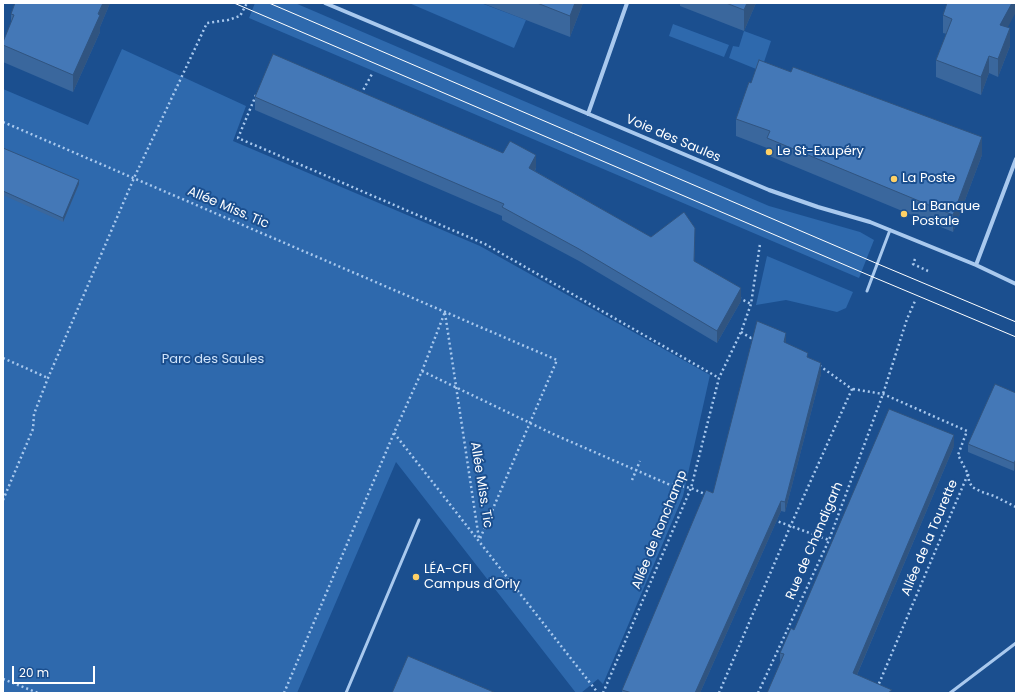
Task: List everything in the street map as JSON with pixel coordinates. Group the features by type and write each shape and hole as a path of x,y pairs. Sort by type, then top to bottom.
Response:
{"street":[{"name":"Voie des Saules","path":"325,3 769,190 818,207 870,222 976,265 1016,284"},
{"path":"588,114 627,3"},
{"path":"976,265 1016,159"}],"lane":[{"path":"867,291 890,230"},
{"path":"346,693 419,520"},
{"path":"950,693 1016,643"}],"path":[{"path":"3,500 33,430 34,414 48,378 134,178 207,23 228,20 240,16 247,3"},
{"path":"360,97 372,74"},
{"path":"256,94 238,138 485,244 719,378"},
{"name":"Allée Miss. Tic","path":"3,122 557,360 529,423"},
{"name":"Allée de Ronchamp","path":"603,693 690,488 719,378 741,332 751,304 760,244"},
{"path":"916,256 913,264 928,271"},
{"path":"737,296 751,304"},
{"name":"Rue de Chandigarh","path":"758,693 829,540 883,394 907,319 915,301"},
{"path":"284,693 394,433 422,371 445,312"},
{"name":"Allée Miss. Tic","path":"445,312 479,540 598,693"},
{"path":"741,332 751,338 758,336"},
{"path":"3,358 48,378"},
{"path":"815,362 852,389 883,394"},
{"path":"422,371 529,423 668,484 690,488 712,497"},
{"path":"718,693 852,389"},
{"name":"Allée de la Tourette","path":"876,693 968,474 958,455 967,431 883,394"},
{"path":"394,433 479,540 529,423"},
{"path":"632,480 640,461"},
{"path":"968,474 972,487 1016,506"},
{"path":"769,518 790,527 829,540"},
{"path":"3,679 38,693"}],"green space":[{"path":"255,3 295,3 769,206 860,232 874,240 859,278 249,18"},
{"path":"409,3 481,3 526,20 514,48"},
{"path":"673,24 729,45 724,57 669,36"},
{"path":"744,31 771,41 761,71 729,58 733,46 739,47"},
{"name":"Parc des Saules","path":"122,49 246,106 233,141 480,246 710,375 683,496 603,684 598,679 581,693 576,693 396,462 297,693 3,693 3,89 88,125"},
{"path":"767,256 853,292 846,308 837,312 786,300 756,305"}],"building":[{"path":"15,3 103,3 98,14 100,15 73,75 3,45 14,15 11,14"},
{"path":"537,3 575,3 570,16"},
{"path":"726,3 747,3 744,10"},
{"path":"947,3 1012,3 1000,25 1010,28 998,59 989,56 981,77 936,60 952,19 943,15"},
{"path":"273,54 503,153 510,141 536,155 529,168 651,237 684,212 695,228 694,261 741,288 717,331 579,249 502,207 504,204 255,97"},
{"path":"759,60 791,72 793,67 982,137 953,215 767,138 770,131 736,119 749,82 751,83"},
{"path":"3,148 79,180 63,218 3,191"},
{"path":"757,321 786,333 784,342 808,353 807,357 821,363 785,502 781,501 695,693 632,693 622,690 706,490 713,493"},
{"path":"995,384 1016,393 1016,459 1014,463 968,444"},
{"path":"889,409 954,435 853,673 892,690 888,693 767,693 784,654 780,653 791,628 794,630"},
{"path":"408,656 496,693 392,693"}],"tram line":[{"path":"234,3 1016,337"},
{"path":"269,3 1016,322"}],"place":[{"name":"Le St-Exupéry","path":"769,152"},
{"name":"La Poste","path":"894,179"},
{"name":"La Banque Postale","path":"904,214"},
{"name":"LÉA-CFI Campus d'Orly","path":"416,577"}]}
